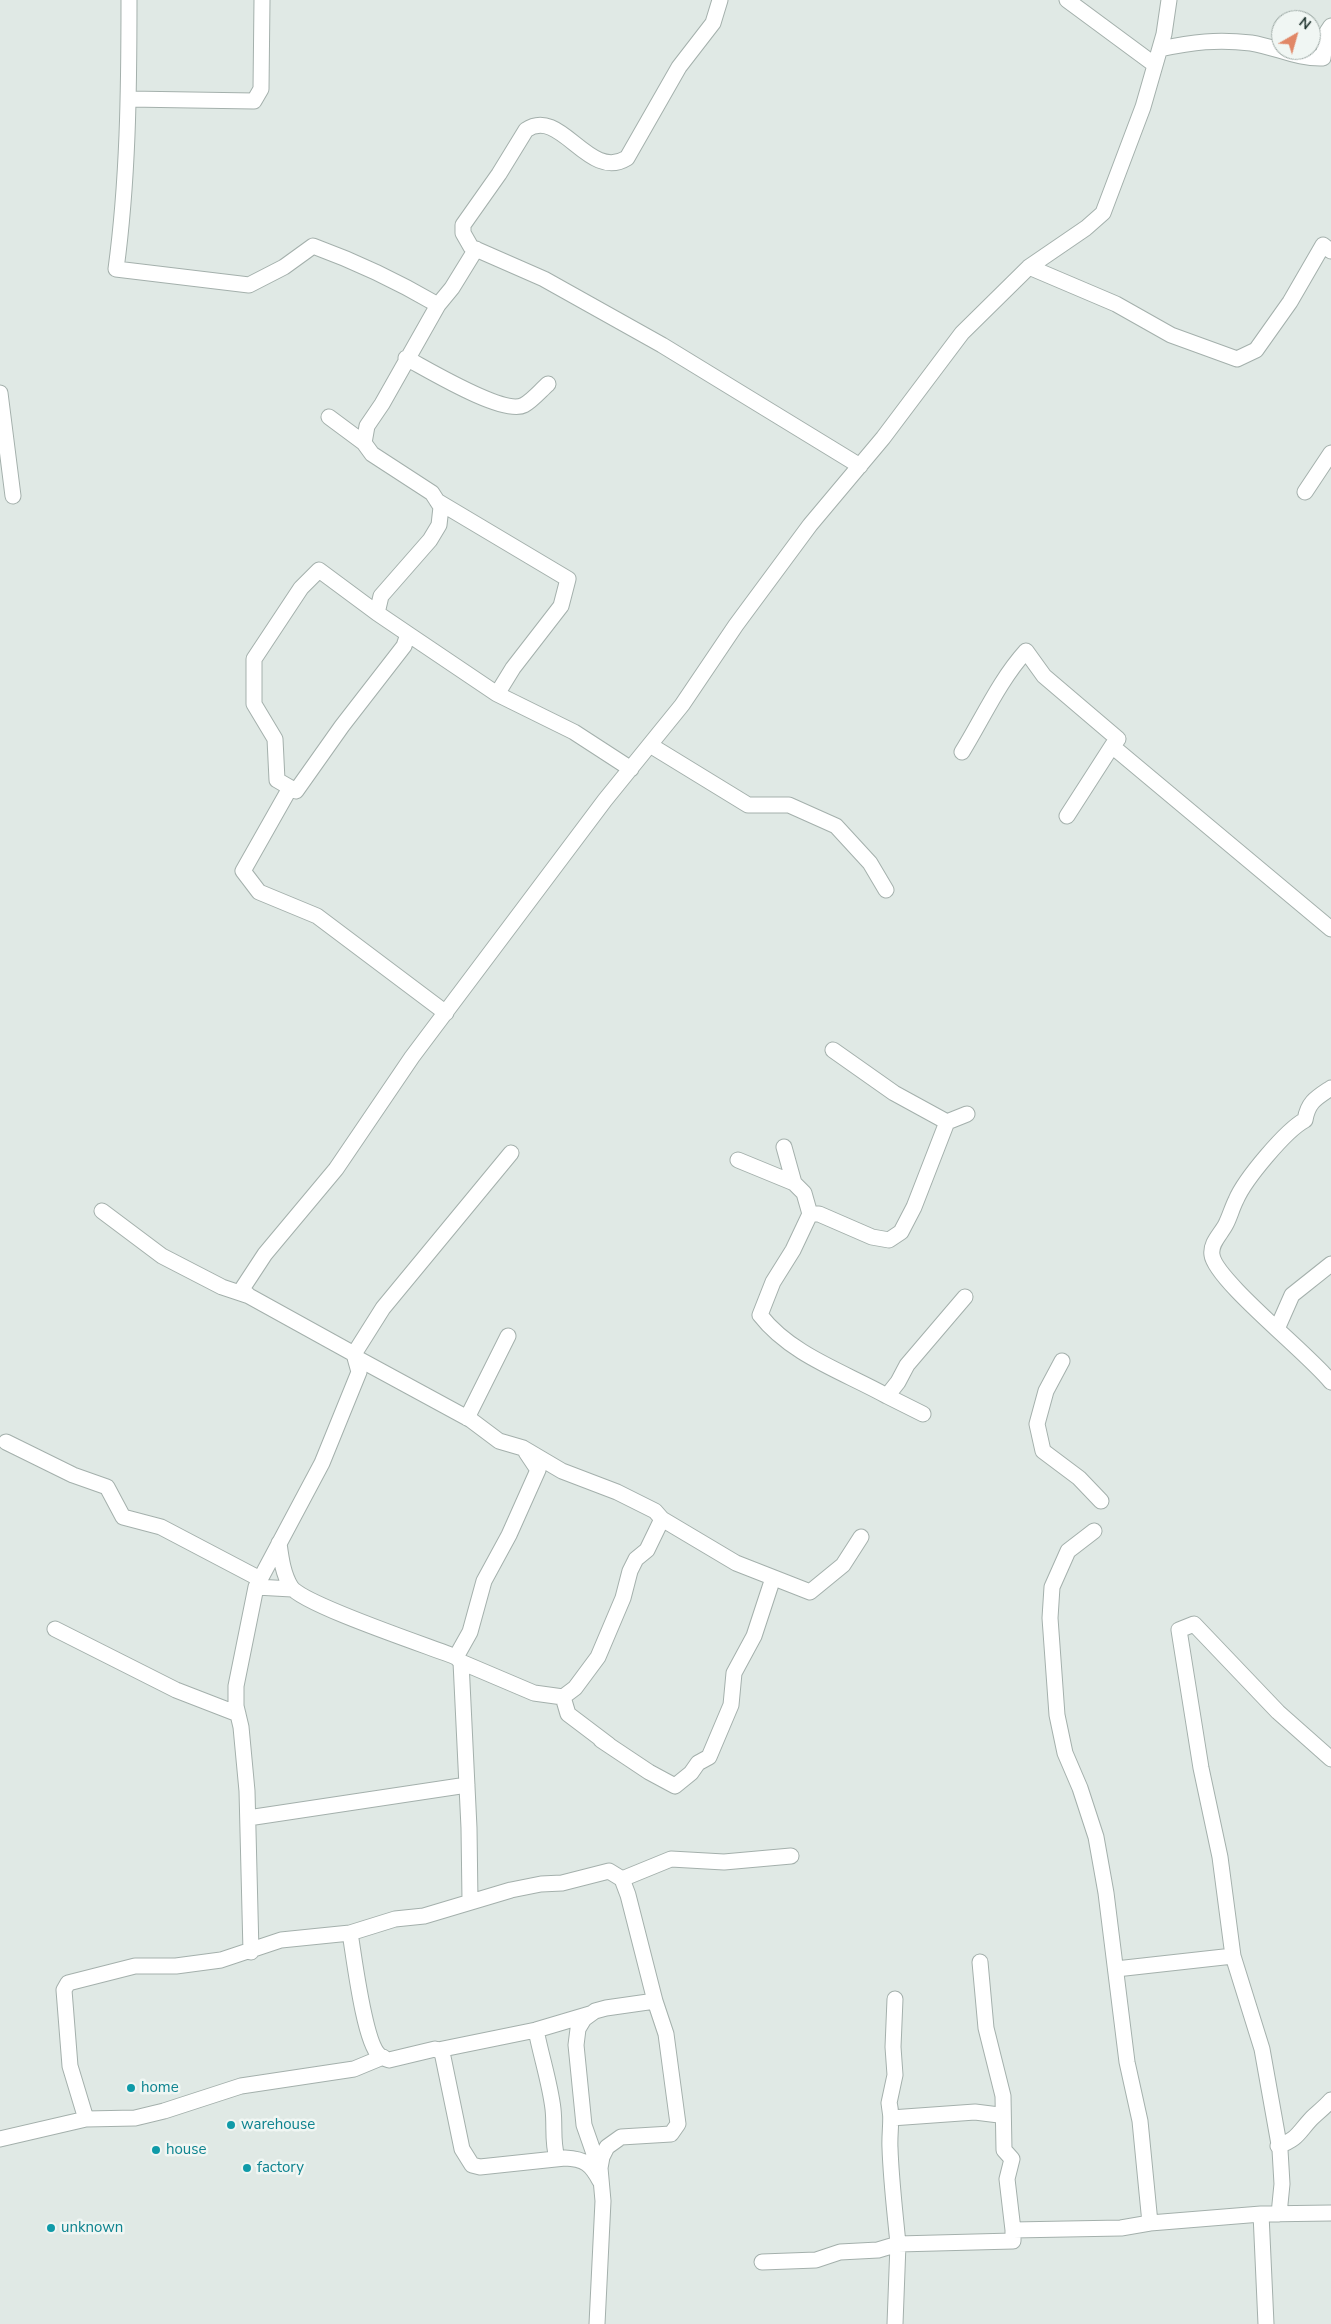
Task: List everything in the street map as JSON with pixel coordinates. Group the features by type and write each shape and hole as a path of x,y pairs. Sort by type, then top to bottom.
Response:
{"street":[{"path":"130,0 129,99 122,223 116,269 249,286 284,267 313,246 371,269 438,305"},
{"path":"129,99 254,101 261,89 262,0"},
{"path":"720,0 713,23 679,67 627,158 619,164 608,164 588,155 554,129 542,125 532,126 526,130 499,174 464,224 463,233 471,247 544,279 662,345 860,466"},
{"path":"1066,0 1155,65"},
{"path":"249,1296 242,1289 265,1254 336,1169 412,1057 631,769 682,705 736,625 804,533 941,365 962,333 1029,267 1086,228 1103,213 1143,108 1160,49 1169,0"},
{"path":"1160,49 1202,40 1252,44 1308,58 1323,58 1327,32 1331,26"},
{"path":"1029,267 1116,304 1171,335 1237,359 1256,350 1328,243"},
{"path":"364,444 367,426 382,404 406,358 438,305 452,288 476,249"},
{"path":"406,358 466,390 508,406 524,406 548,384"},
{"path":"0,393 14,496"},
{"path":"329,418 364,444 380,459 432,493 441,507 439,525 430,540 382,596 377,613"},
{"path":"1305,492 1331,453"},
{"path":"437,501 568,579 561,606 513,668 497,694"},
{"path":"408,634 404,646 296,791 277,780 275,739 254,704 254,659 301,588 319,570 377,613 497,694 574,732 631,769"},
{"path":"962,752 974,735 1009,670 1026,651 1044,676 1118,739 1067,816"},
{"path":"650,745 748,805 789,805 836,826 870,863 886,890"},
{"path":"1112,746 1331,929"},
{"path":"290,788 243,871 259,892 317,916 446,1013"},
{"path":"833,1050 894,1093 947,1122"},
{"path":"1331,1088 1314,1098 1308,1106 1305,1120 1292,1126 1254,1172 1237,1196 1212,1248 1212,1257 1234,1287 1320,1368 1331,1382"},
{"path":"810,1214 819,1214 872,1237 888,1240 901,1232 914,1207 947,1122 967,1114"},
{"path":"784,1147 794,1183"},
{"path":"252,1952 244,1747 236,1706 236,1686 258,1583 322,1463 359,1372 354,1355 382,1308 511,1153"},
{"path":"738,1160 794,1183 804,1193 810,1214 793,1250 773,1282 760,1315 771,1328 821,1364 848,1375 923,1414"},
{"path":"102,1211 162,1256 222,1287 249,1296 467,1418 499,1441 523,1448 562,1471 617,1492 655,1511 662,1519 736,1562 773,1578 810,1592 843,1565 861,1538"},
{"path":"1277,1329 1292,1295 1331,1264"},
{"path":"887,1396 898,1382 907,1365 966,1297"},
{"path":"467,1418 508,1336"},
{"path":"1062,1361 1046,1391 1037,1424 1043,1451 1079,1478 1101,1501"},
{"path":"6,1442 73,1475 107,1487 123,1517 161,1527 258,1583 292,1589 314,1602 458,1659 534,1694 563,1697 575,1688 598,1657 623,1598 630,1571 636,1559 647,1550 662,1519"},
{"path":"470,1901 467,1785 458,1659 470,1632 484,1581 509,1535 538,1470 523,1448"},
{"path":"1094,1530 1068,1552 1052,1587 1050,1618 1059,1724 1065,1753 1080,1788 1096,1837 1106,1893 1127,2062 1140,2121 1150,2223"},
{"path":"279,1543 286,1576 292,1589"},
{"path":"563,1697 568,1714 605,1743 649,1772 676,1786 691,1773 698,1763 708,1757 731,1704 734,1673 754,1636 773,1578"},
{"path":"1280,2214 1282,2184 1278,2146 1262,2049 1233,1956 1220,1857 1201,1768 1179,1630 1194,1624 1278,1712 1331,1759"},
{"path":"55,1630 176,1690 238,1714"},
{"path":"248,1818 467,1785"},
{"path":"622,1879 672,1858 724,1862 791,1856"},
{"path":"86,2119 70,2066 64,1990 68,1983 135,1966 176,1966 222,1960 252,1952 281,1940 350,1933 395,1919 424,1916 470,1901 541,1884 562,1883 609,1871 622,1879 628,1895 655,2001 666,2034 678,2124 671,2134 621,2137 614,2141 602,2156 600,2175"},
{"path":"350,1933 361,2001 373,2046 379,2055 394,2060 435,2049 438,2050 536,2030 606,2008 655,2001"},
{"path":"1116,1969 1233,1956"},
{"path":"762,2262 816,2260 840,2252 878,2250 898,2244 1013,2241 1007,2180 1012,2159 1004,2150 1003,2096 986,2028 980,1962"},
{"path":"895,1998 893,2047 895,2075 889,2103 891,2118 975,2112 999,2115 1003,2112"},
{"path":"592,2013 584,2019 578,2029 576,2045 584,2125 600,2175 603,2201 597,2324"},
{"path":"536,2030 553,2107 554,2128 552,2138 557,2158"},
{"path":"438,2050 442,2052 444,2058 462,2150 472,2165 480,2167 557,2158 578,2158 590,2164 600,2175"},
{"path":"0,2139 86,2119 135,2118 164,2111 241,2086 354,2069 384,2057"},
{"path":"1278,2146 1292,2141 1298,2136 1310,2120 1331,2100"},
{"path":"889,2103 892,2112 889,2126 891,2172 898,2244 895,2324"},
{"path":"1013,2230 1121,2228 1150,2223 1261,2214 1331,2213"},
{"path":"1261,2214 1266,2324"}],"place":[{"name":"home","path":"131,2088"},
{"name":"warehouse","path":"231,2125"},
{"name":"house","path":"156,2150"},
{"name":"factory","path":"247,2168"},
{"name":"unknown","path":"51,2228"}]}
